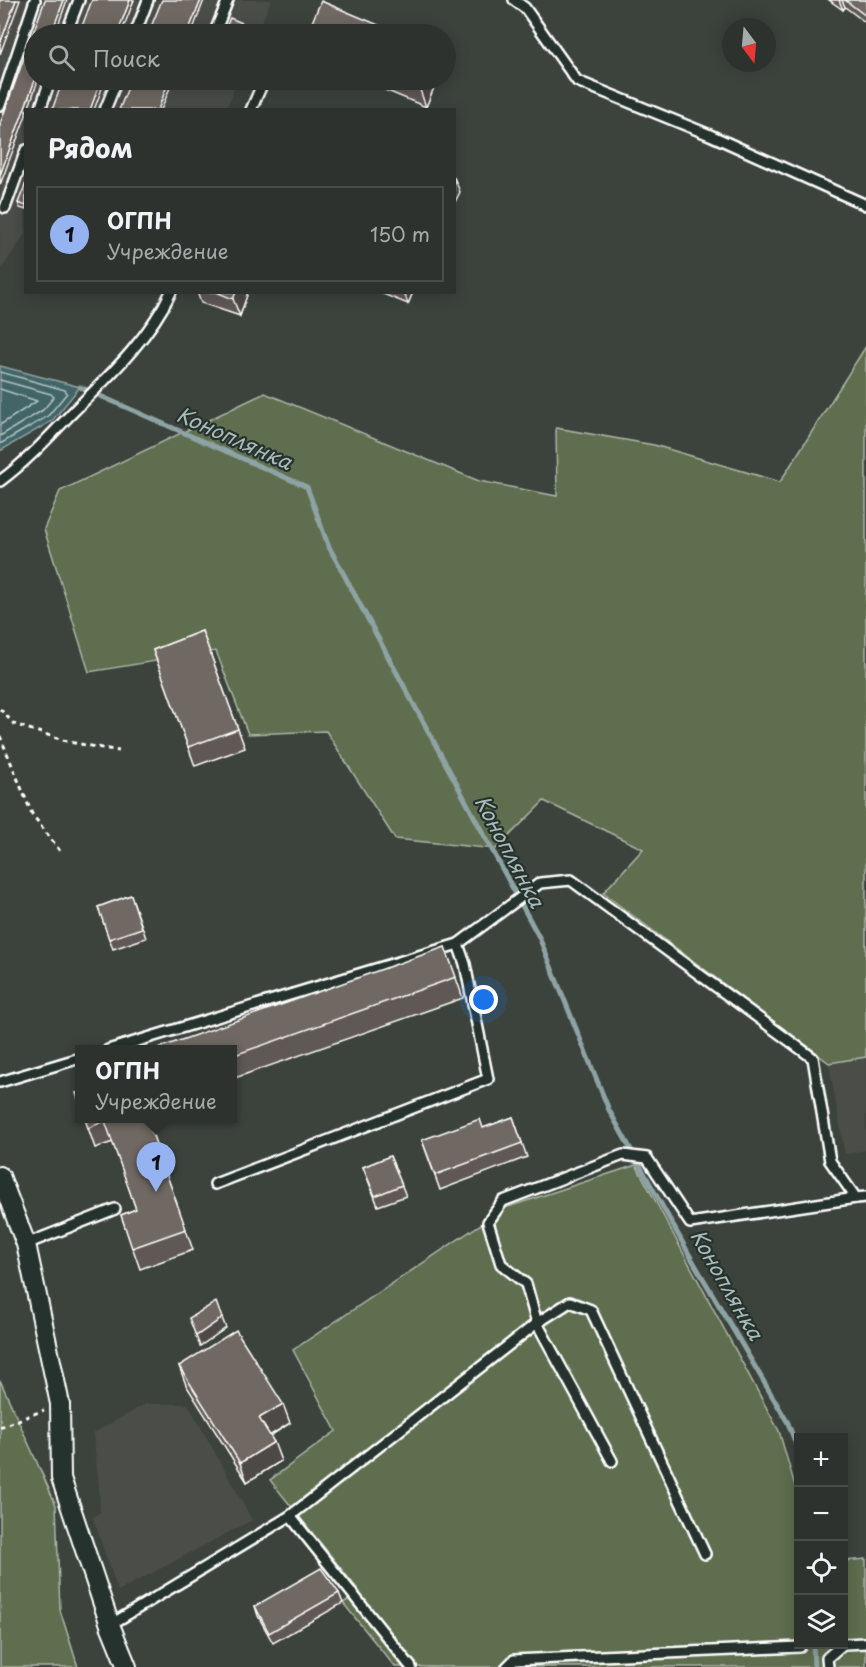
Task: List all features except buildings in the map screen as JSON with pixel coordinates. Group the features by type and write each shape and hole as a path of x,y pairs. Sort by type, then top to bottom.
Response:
{"street":[{"path":"0,1176 26,1245 60,1404 61,1478 110,1625 127,1667"}],"lane":[{"path":"27,24 35,0"},
{"path":"70,24 79,0"},
{"path":"139,24 148,0"},
{"path":"218,24 228,0"},
{"path":"514,0 525,8 577,81 710,135 866,205"},
{"path":"0,105 24,33"},
{"path":"41,108 47,90"},
{"path":"106,108 113,90"},
{"path":"253,108 260,90"},
{"path":"5,208 24,156"},
{"path":"0,481 53,433 114,371 162,312 170,294"},
{"path":"125,1045 458,944 540,883 571,880 813,1058 830,1161 861,1197"},
{"path":"215,1184 488,1079 465,964 458,944"},
{"path":"0,1082 75,1060"},
{"path":"612,1461 537,1323 526,1284 501,1264 488,1222 503,1201 623,1155 647,1158 690,1223 861,1197"},
{"path":"26,1245 115,1209"},
{"path":"110,1625 290,1516 537,1323 570,1302 591,1310 705,1554"},
{"path":"290,1516 411,1667"},
{"path":"848,1644 866,1643"},
{"path":"507,1667 514,1660 794,1647"},
{"path":"828,1667 827,1658 837,1649"}],"path":[{"path":"0,709 14,724 69,742 119,752"},
{"path":"0,736 32,814 60,851"},
{"path":"0,1427 60,1404"}],"shaded area":[{"path":"0,0 271,0 261,24 24,24 24,90 234,90 226,108 24,108 24,235 0,271"},
{"path":"866,1057 866,1150 845,1154 829,1063"},
{"path":"146,1404 188,1404 252,1520 118,1591 93,1518 100,1512 93,1433"}],"green space":[{"path":"866,346 866,1057 829,1063 603,893 643,849 544,801 496,849 395,839 326,731 248,734 216,651 89,672 44,529 60,491 265,393 479,481 557,496 556,428 654,445 780,482"},
{"path":"636,1165 779,1431 794,1482 794,1649 848,1649 848,1561 866,1559 866,1667 395,1667 343,1603 360,1592 270,1480 336,1431 293,1350 505,1208"},
{"path":"0,1380 56,1505 60,1610 78,1667 0,1667"}],"water":[{"path":"0,366 80,387 52,421 0,451"}],"waterway":[{"name":"Коноплянка","path":"80,387 307,487 328,545 539,937 609,1110 690,1256 788,1423 794,1439"},
{"name":"Коноплянка","path":"813,1649 814,1667"}],"place":[{"name":"ОГПН","path":"156,1192"}]}
